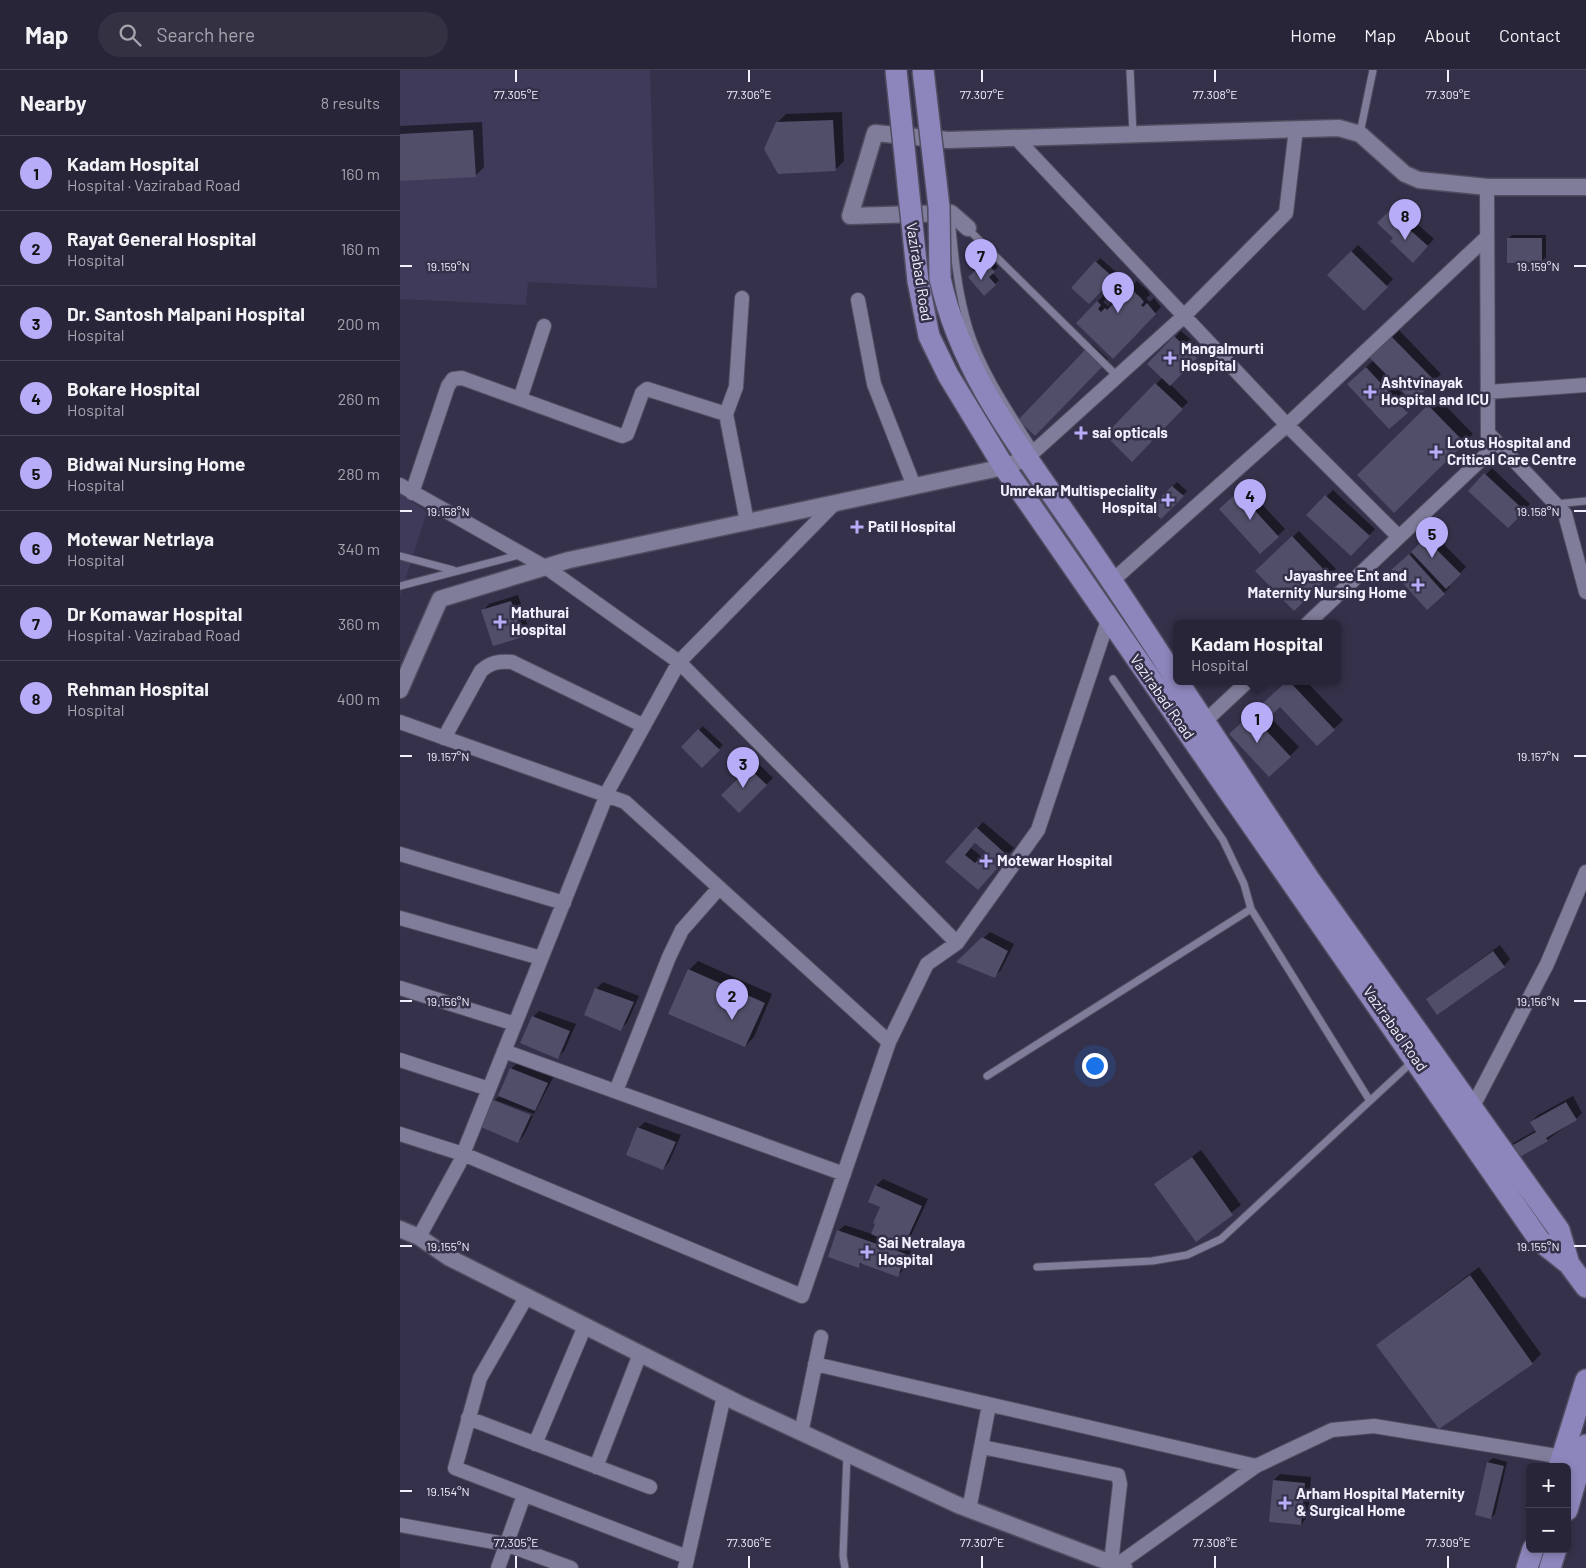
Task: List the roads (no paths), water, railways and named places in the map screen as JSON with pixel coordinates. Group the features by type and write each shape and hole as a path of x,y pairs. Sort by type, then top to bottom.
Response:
{"main road":[{"name":"Vazirabad Road","path":"896,70 918,281 929,336 948,376 1004,467 1108,620 1196,728 1309,879 1559,1230 1569,1264"},
{"name":"Vazirabad Road","path":"923,70 939,207 940,278 947,310 973,371 1031,455 1073,524 1173,673"},
{"path":"1052,538 1073,524"},
{"name":"Vazirabad Road","path":"1180,685 1196,728 1416,1059 1540,1241 1569,1264 1586,1286"},
{"path":"1567,1508 1586,1380"},
{"path":"1527,1568 1532,1553"},
{"path":"1550,1568 1555,1553"}],"street":[{"path":"968,228 951,213 850,216 875,133 948,140 1339,128 1360,134 1405,174 1419,180 1487,187 1586,187"},
{"path":"400,690 440,599 548,568 569,560 1004,467 1031,455 1184,316 1286,213 1296,130"},
{"path":"1016,138 1287,425 1399,538"},
{"path":"1311,620 1488,453 1487,187"},
{"path":"1112,581 1287,425 1487,237"},
{"path":"742,298 736,386 726,414 747,522"},
{"path":"858,300 874,384 914,486"},
{"path":"520,400 544,326"},
{"path":"412,493 450,381 462,378 622,436 627,434 642,393 647,389 726,414"},
{"path":"1488,392 1586,385"},
{"path":"1488,433 1565,514 1586,592"},
{"path":"400,485 548,568 679,662 957,943"},
{"path":"419,1237 463,1154 606,796 679,662 835,503"},
{"path":"400,1134 463,1154 802,1296 889,1042 927,964 957,943 1038,830 1108,620"},
{"path":"444,738 481,671 489,664 500,661 512,662 644,726"},
{"path":"1196,728 1244,685"},
{"path":"400,722 625,802 889,1042"},
{"path":"400,854 564,903"},
{"path":"1472,1108 1547,964 1586,872"},
{"path":"616,1092 669,957 682,930 719,888"},
{"path":"400,918 542,958"},
{"path":"400,988 515,1024"},
{"path":"504,1051 844,1174"},
{"path":"400,1060 489,1089"},
{"path":"400,1229 419,1237 448,1257 801,1433 969,1510 1117,1565"},
{"path":"526,1296 480,1378 455,1468 686,1562 724,1396"},
{"path":"535,1444 584,1326"},
{"path":"801,1433 821,1336"},
{"path":"596,1467 640,1354"},
{"path":"815,1364 1256,1466"},
{"path":"969,1510 990,1405"},
{"path":"468,1418 650,1487"},
{"path":"1117,1565 1256,1466 1332,1430 1374,1426 1575,1463"},
{"path":"982,1447 1118,1475 1120,1484 1117,1565"},
{"path":"498,1568 524,1495"},
{"path":"400,1525 505,1544 571,1568"}],"lane":[{"path":"1130,70 1133,134"},
{"path":"1360,134 1373,70"},
{"path":"951,213 961,297 969,330 1031,455"},
{"path":"968,228 1117,376"},
{"path":"1556,504 1586,501"},
{"path":"400,586 453,570 522,554"},
{"path":"400,556 453,570"},
{"path":"1113,679 1224,840 1244,884 1251,909 1370,1101"},
{"path":"987,1076 1251,909"},
{"path":"1037,1267 1152,1261 1187,1255 1221,1239 1416,1059"},
{"path":"845,1568 843,1556 847,1454"}],"place":[{"name":"Rehman Hospital","path":"1405,240"},
{"name":"Dr Komawar Hospital","path":"981,280"},
{"name":"Motewar Netrlaya","path":"1118,313"},
{"name":"Mangalmurti Hospital","path":"1170,358"},
{"name":"Ashtvinayak Hospital and ICU","path":"1370,392"},
{"name":"sai opticals","path":"1081,433"},
{"name":"Lotus Hospital and Critical Care Centre","path":"1436,452"},
{"name":"Umrekar Multispeciality Hospital","path":"1168,500"},
{"name":"Bokare Hospital","path":"1250,520"},
{"name":"Patil Hospital","path":"857,527"},
{"name":"Bidwai Nursing Home","path":"1432,558"},
{"name":"Jayashree Ent and Maternity Nursing Home","path":"1418,585"},
{"name":"Mathurai Hospital","path":"500,622"},
{"name":"Kadam Hospital","path":"1257,743"},
{"name":"Dr. Santosh Malpani Hospital","path":"743,788"},
{"name":"Motewar Hospital","path":"986,861"},
{"name":"Rayat General Hospital","path":"732,1020"},
{"name":"Sai Netralaya Hospital","path":"867,1252"},
{"name":"Arham Hospital Maternity & Surgical Home","path":"1285,1503"}]}
